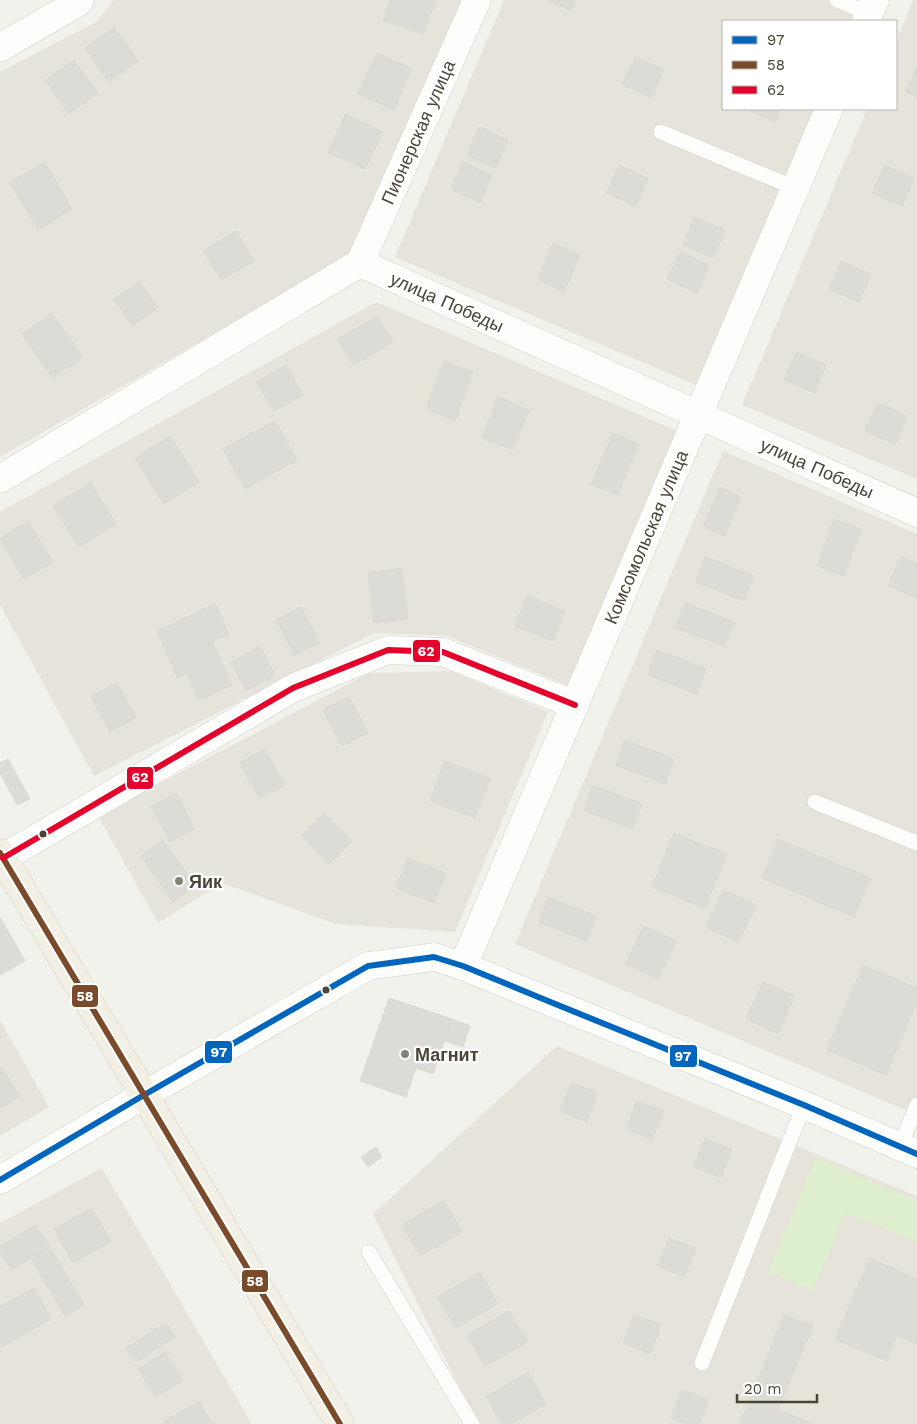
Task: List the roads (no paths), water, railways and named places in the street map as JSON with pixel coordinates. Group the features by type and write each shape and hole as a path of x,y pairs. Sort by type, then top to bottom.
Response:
{"main road":[{"path":"1,855 340,1424"}],"street":[{"path":"0,48 78,3 80,0"},
{"name":"Пионерская улица","path":"360,263 477,0"},
{"name":"Комсомольская улица","path":"464,966 829,110"},
{"path":"0,479 360,263"},
{"name":"улица Победы","path":"360,263 917,513"},
{"path":"1,855 294,688 388,650 443,652 575,705"},
{"path":"0,1180 368,966 434,957 464,966 909,1150"}],"lane":[{"path":"836,0 870,12"},
{"path":"661,132 795,188"},
{"path":"815,802 917,843"},
{"path":"702,1364 804,1105"},
{"path":"909,1150 917,1105"},
{"path":"369,1252 472,1424"}],"place":[{"name":"Яик","path":"179,881"},
{"name":"Магнит","path":"405,1054"}]}
